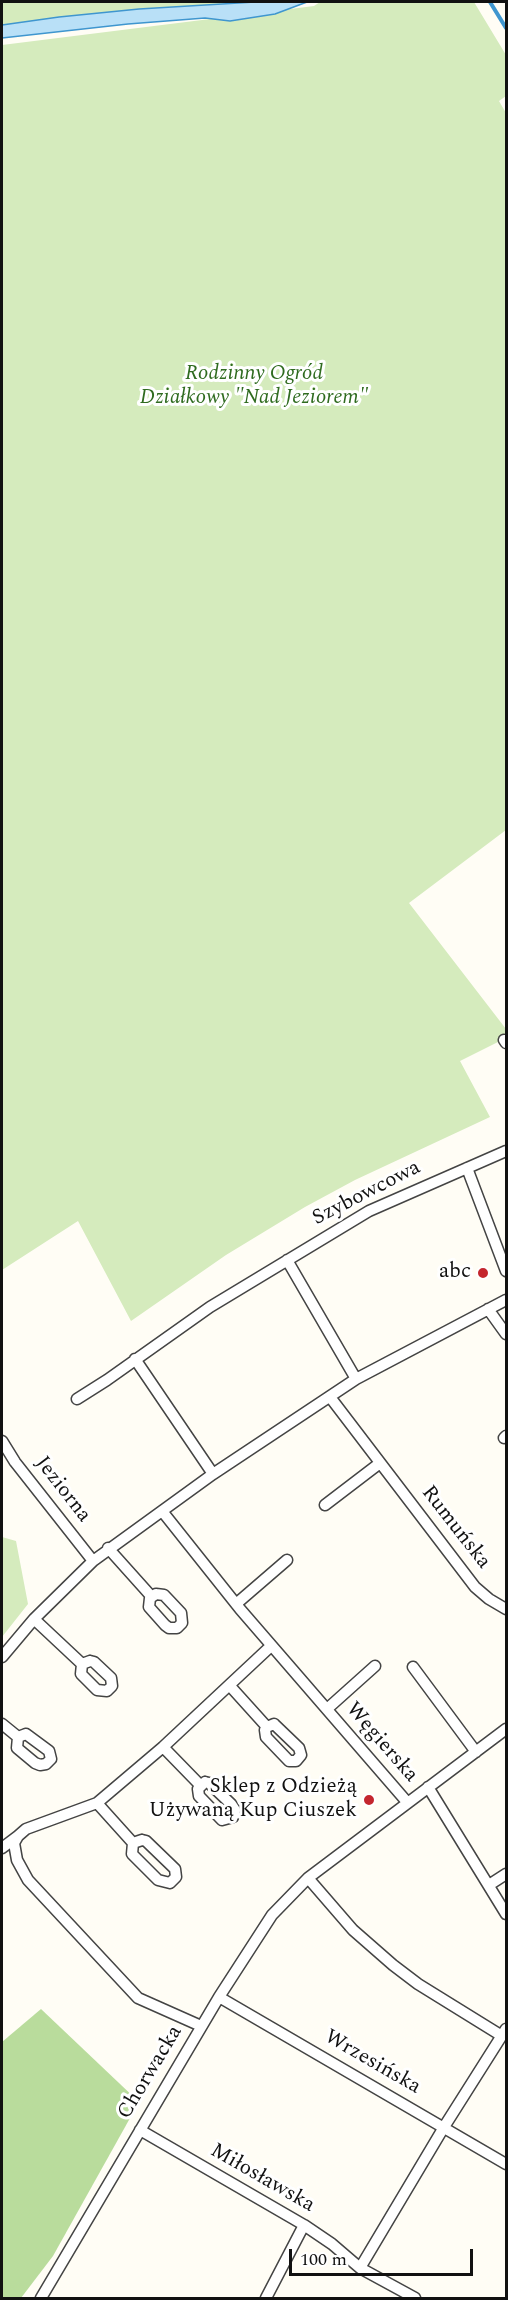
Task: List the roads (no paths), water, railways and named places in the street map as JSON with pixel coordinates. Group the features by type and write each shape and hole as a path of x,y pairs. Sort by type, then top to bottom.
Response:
{"street":[{"name":"Szybowcowa","path":"77,1399 210,1307 369,1210 507,1151"},
{"path":"467,1168 507,1271"},
{"path":"287,1260 356,1379"},
{"path":"2,1657 34,1619 108,1548 213,1474 356,1379 507,1300"},
{"path":"488,1309 507,1334"},
{"path":"135,1359 213,1474"},
{"name":"Rumuńska","path":"330,1397 475,1587 489,1599 507,1609"},
{"name":"Jeziorna","path":"2,1440 15,1462 93,1561"},
{"path":"325,1505 380,1463"},
{"name":"Węgierska","path":"162,1510 271,1646 407,1802"},
{"path":"108,1548 151,1596"},
{"path":"236,1604 287,1560"},
{"path":"34,1619 82,1664"},
{"path":"2,1848 26,1829 97,1803 164,1747 271,1646"},
{"name":"Węgierska","path":"327,1709 375,1666"},
{"path":"413,1667 476,1752"},
{"path":"230,1686 267,1727"},
{"path":"2,1724 18,1737"},
{"name":"Chorwacka","path":"41,2298 201,2026 266,1923 308,1878 507,1729"},
{"path":"164,1747 200,1785"},
{"name":"Węgierska","path":"428,1787 507,1914"},
{"path":"97,1803 133,1843"},
{"path":"18,1836 14,1843 22,1872 138,1998 201,2026"},
{"path":"489,1885 507,1874"},
{"path":"308,1878 353,1930 393,1965 418,1984 504,2032 360,2268"},
{"name":"Wrzesińska","path":"219,1997 507,2164"},
{"name":"Miłosławska","path":"140,2130 304,2225 332,2244 360,2268 415,2298"},
{"path":"266,2298 304,2225"}],"water":[{"path":"255,2 307,2 275,14 230,21 205,18 2,38 2,25 139,9"}],"waterway":[{"path":"490,2 506,28"}],"place":[{"name":"abc","path":"483,1273"},
{"name":"Sklep z Odzieżą Używaną Kup Ciuszek","path":"369,1800"}],"park label":[{"name":"Rodzinny Ogród Działkowy \"Nad Jeziorem\"","path":"254,387"}]}
